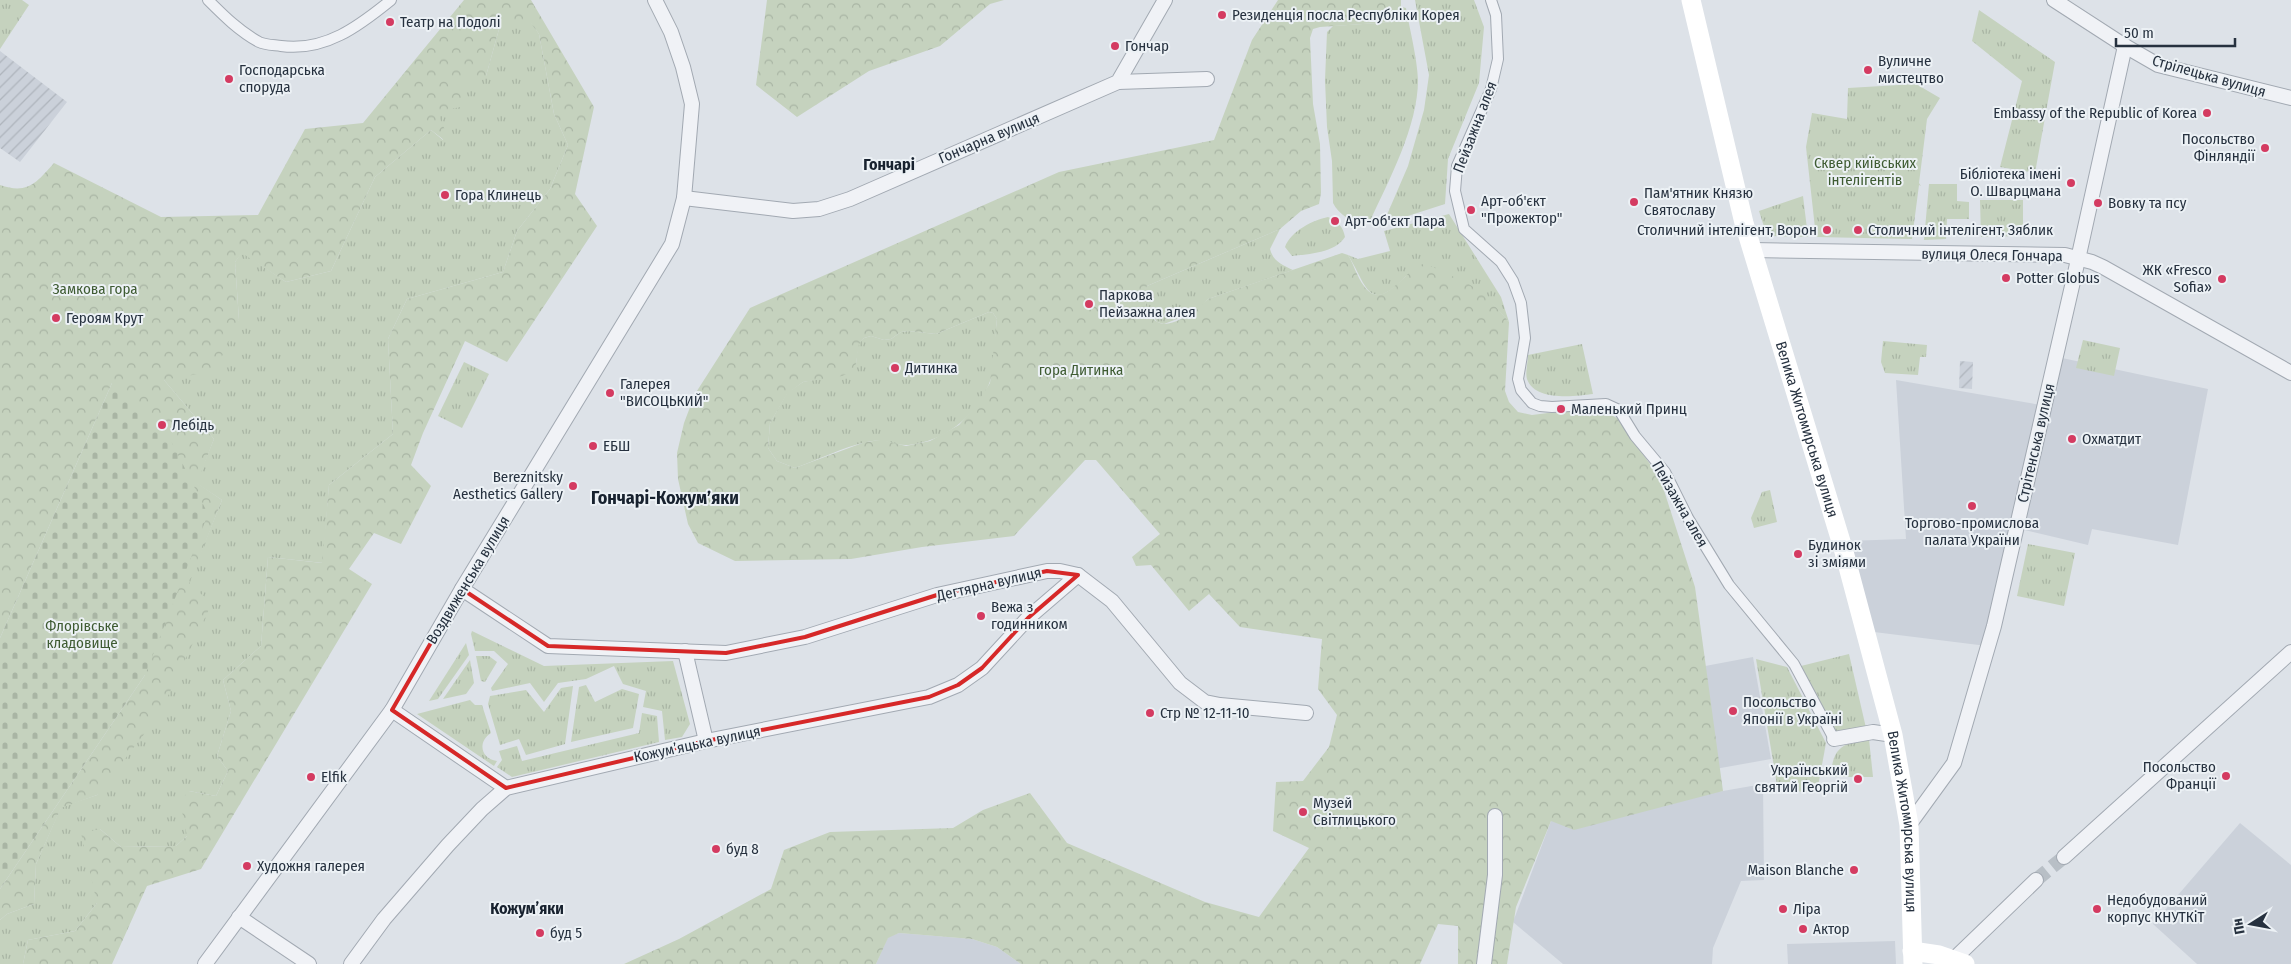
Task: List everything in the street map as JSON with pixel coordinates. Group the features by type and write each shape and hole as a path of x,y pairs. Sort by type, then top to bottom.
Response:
{"main road":[{"name":"Велика Житомирська вулиця","path":"1691,0 1736,192 1843,548 1893,735 1909,825 1912,958"},
{"path":"1912,958 1960,961"}],"street":[{"path":"208,0 230,23 260,43 294,48 327,43 360,25 391,0"},
{"name":"Воздвиженська вулиця","path":"205,964 392,710 462,589 672,244 684,198 692,104 672,32 655,0"},
{"path":"1118,82 1165,0"},
{"name":"Пейзажна алея","path":"1491,0 1496,15 1498,59 1491,88 1457,166 1455,191 1464,229 1500,262 1513,281 1522,303 1525,338 1518,379 1524,396 1532,403 1540,406 1606,404 1618,410 1665,472 1688,518 1729,586 1794,664 1834,739 1873,732 1893,735"},
{"name":"Стрілецька вулиця","path":"2054,0 2124,46 2158,65 2291,98"},
{"name":"Стрітенська вулиця","path":"1909,825 1954,763 1994,626 2079,258 2124,46"},
{"name":"Гончарна вулиця","path":"684,198 794,211 819,208 850,199 1118,82 1207,78"},
{"name":"вулиця Олеся Гончара","path":"1752,250 2065,255 2079,258 2103,267 2291,373"},
{"name":"Дегтярна вулиця","path":"462,589 548,646 726,653 805,637 937,596 1047,571 1060,571 1078,575 1112,601 1180,683 1205,702 1306,713"},
{"name":"Кожумʼяцька вулиця","path":"351,964 384,919 448,846 482,809 506,788 706,741 929,697 958,685 982,668 1028,618 1078,575"},
{"path":"685,651 706,741"},
{"path":"2064,857 2291,652"},
{"path":"392,710 506,788"},
{"path":"1484,964 1495,875 1495,816"},
{"path":"1960,961 2036,880"},
{"path":"239,917 309,964"}],"highlighted area":[{"path":"1047,571 1078,575 1028,618 982,668 958,685 929,697 706,741 506,788 392,710 462,589 548,646 726,653 805,637 937,595"}],"shaded area":[{"path":"0,51 67,102 20,162 0,148"},
{"path":"2062,358 2208,389 2178,545 2092,529 2088,545 2020,529"},
{"path":"1960,361 1973,362 1972,389 1959,388"},
{"path":"1896,380 2041,405 1987,646 1874,632 1846,541 1906,539"},
{"path":"1753,657 1771,759 1715,769 1700,667"},
{"path":"1763,784 1764,880 1741,881 1713,948 1712,964 1563,964 1513,922 1551,821"},
{"path":"2240,823 2291,865 2291,964 2197,964 2153,924"},
{"path":"899,933 972,939 997,947 1021,964 876,964 888,937"},
{"path":"1895,941 1896,964 1788,964 1787,944"}],"green space":[{"path":"0,0 22,0 29,5 0,49"},
{"name":"Замкова гора","path":"464,0 531,0 594,107 575,194 597,226 507,362 465,341 423,433 411,465 431,486 401,544 374,533 349,569 372,584 201,869 147,886 112,964 23,964 28,940 75,931 97,903 81,833 100,829 121,847 176,846 187,836 180,801 189,791 216,796 228,771 217,756 231,711 223,680 261,646 268,557 322,563 329,485 393,434 388,339 407,299 503,272 517,231 550,189 568,145 554,114 539,34 530,22 501,22 486,76 462,77 465,106 437,112 448,137 444,140 431,130 375,177 331,271 286,282 242,253 235,262 239,320 215,371 164,380 214,439 197,483 222,500 189,584 212,603 159,715 97,795 61,808 36,864 34,904 7,914 0,920 0,889 145,675 112,383 0,638 0,185 18,188 31,185 54,163 161,217 258,215 305,129 363,123"},
{"path":"767,0 1004,0 990,4 940,46 869,71 797,117 756,85"},
{"name":"гора Дитинка","path":"1278,0 1401,0 1401,16 1392,22 1313,29 1310,38 1313,104 1320,144 1321,193 1319,204 1301,211 1280,229 1147,286 1145,297 1150,315 1158,323 1176,322 1194,311 1208,299 1342,253 1348,255 1369,292 1375,294 1380,295 1390,290 1424,263 1484,293 1509,322 1505,391 1509,402 1518,412 1532,415 1595,407 1617,418 1660,478 1695,587 1723,791 1574,830 1551,821 1516,907 1507,964 1458,964 1458,926 1438,924 1420,964 1021,964 997,947 972,939 899,933 888,938 876,964 624,964 679,939 771,889 784,850 830,832 953,828 983,810 1030,793 1067,843 1205,902 1259,917 1309,848 1273,831 1276,782 1303,781 1329,747 1337,715 1318,689 1322,639 1240,627 1209,594 1189,611 1151,565 1136,566 1132,557 1160,534 1096,460 1085,460 1014,536 922,547 851,559 735,561 698,543 688,524 678,479 677,453 684,423 695,394 750,308 1059,172 1214,140 1252,40","holes":["989,312 993,313 997,319 990,383 974,408 959,425 930,441 906,446 882,440 865,442 795,468 777,461 768,448 770,423 787,394 803,382 842,376 851,372 856,364 859,344 864,338 871,336 884,340 891,339 901,332 908,331 936,334"]},
{"path":"1415,0 1474,0 1484,27 1479,83 1448,159 1445,204 1383,224 1408,166 1424,110 1429,75"},
{"path":"1402,7 1406,8 1415,53 1418,80 1417,98 1408,134 1394,170 1370,221 1364,225 1346,217 1338,211 1333,203 1332,161 1327,127 1325,80 1327,32 1333,26 1392,22 1400,16"},
{"path":"1979,10 2055,62 2035,173 2000,167 2022,81 1972,41"},
{"path":"530,21 539,34 554,114 568,145 550,189 517,231 503,272 407,299 388,339 393,434 329,485 323,563 268,557 261,646 223,680 231,711 217,756 228,771 216,796 189,791 187,836 176,846 121,847 100,829 97,903 75,931 28,940 23,964 0,964 0,920 7,914 34,904 36,864 61,807 97,795 222,500 196,483 214,439 164,380 239,320 235,262 242,252 286,282 331,271 375,177 431,130 443,140 436,112 462,76 486,76 501,22"},
{"name":"Сквер київських інтелігентів","path":"1916,84 1940,98 1927,119 1919,183 1921,186 1919,185 1912,239 1816,237 1806,147 1812,113 1847,119 1848,88"},
{"path":"1929,184 1957,184 1957,201 1969,202 1969,219 1947,219 1946,239 1924,240"},
{"path":"1803,196 1808,237 1767,236 1759,211"},
{"path":"1980,200 2023,200 2023,236 1981,237"},
{"path":"1449,214 1501,297 1509,322 1483,293 1406,276 1384,294 1376,295 1370,292 1365,285 1348,255 1358,259 1390,251 1384,231"},
{"path":"1328,217 1343,230 1345,237 1341,242 1321,252 1292,256 1285,247 1292,236 1309,224"},
{"path":"1280,229 1270,249 1271,253 1276,260 1293,270 1208,299 1198,311 1164,324 1157,322 1146,306 1143,293 1147,286"},
{"path":"989,312 993,313 997,319 994,362 989,384 976,407 957,426 946,433 934,439 908,445 884,441 858,444 795,468 777,461 768,448 770,423 787,393 803,382 818,379 856,364 858,344 864,338 871,336 884,340 891,339 901,332 908,331 936,334"},
{"path":"2083,340 2120,348 2114,376 2076,368"},
{"path":"1883,341 1927,345 1926,357 1920,357 1918,375 1885,373 1881,362"},
{"path":"1582,344 1593,394 1557,396 1538,391 1531,386 1526,377 1528,355"},
{"path":"464,362 489,374 462,428 438,416"},
{"name":"Флорівське кладовище","path":"112,383 167,433 208,514 145,675 0,889 0,638"},
{"path":"1770,490 1777,522 1754,528 1751,518 1762,492"},
{"path":"2028,544 2075,553 2064,606 2017,596"},
{"path":"472,631 544,666 673,661 690,724 682,737 665,740 662,711 643,707 646,691 623,684 614,666 586,679 558,683 544,702 530,683 492,691 491,688 508,664 494,651 475,651"},
{"path":"466,643 469,655 438,699 429,701"},
{"path":"1849,654 1866,728 1836,732 1830,727 1797,667"},
{"path":"476,656 489,656 497,662 485,682 481,681"},
{"path":"1756,659 1787,667 1826,743 1817,792 1778,791"},
{"path":"470,660 474,683 466,694 443,699"},
{"path":"586,685 595,702 622,689 639,694 633,728 571,742 579,687"},
{"path":"573,686 565,744 526,755 519,739 500,745 488,704 490,696 526,690 544,712 561,688"},
{"path":"470,700 475,705 482,705 491,733 484,741 483,750 487,757 497,761 494,766 417,714"},
{"path":"642,713 657,716 659,742 512,777 497,767 502,760 499,751 517,746 522,761 639,733"},
{"path":"1869,739 1873,777 1831,777 1834,759 1840,749 1845,745"}],"tunnel":[{"path":"2036,880 2064,857"}],"place":[{"name":"Резиденція посла Республіки Корея","path":"1222,15"},
{"name":"Театр на Подолі","path":"390,22"},
{"name":"Гончар","path":"1115,46"},
{"name":"Вуличне мистецтво","path":"1868,70"},
{"name":"Господарська споруда","path":"229,79"},
{"name":"Embassy of the Republic of Korea","path":"2207,113"},
{"name":"Посольство Фінляндії","path":"2265,148"},
{"name":"Бібліотека імені О. Шварцмана","path":"2071,183"},
{"name":"Гора Клинець","path":"445,195"},
{"name":"Пам'ятник Князю Святославу","path":"1634,202"},
{"name":"Вовку та псу","path":"2098,203"},
{"name":"Арт-об'єкт \"Прожектор\"","path":"1471,210"},
{"name":"Арт-об'єкт Пара","path":"1335,221"},
{"name":"Столичний інтелігент, Ворон","path":"1827,230"},
{"name":"Столичний інтелігент, Зяблик","path":"1858,230"},
{"name":"Potter Globus","path":"2006,278"},
{"name":"ЖК «Fresco Sofia»","path":"2222,279"},
{"name":"Паркова Пейзажна алея","path":"1089,304"},
{"name":"Героям Крут","path":"56,318"},
{"name":"Дитинка","path":"895,368"},
{"name":"Галерея \"ВИСОЦЬКИЙ\"","path":"610,393"},
{"name":"Маленький Принц","path":"1561,409"},
{"name":"Лебідь","path":"162,425"},
{"name":"Охматдит","path":"2072,439"},
{"name":"ЕБШ","path":"593,446"},
{"name":"Bereznitsky Aesthetics Gallery","path":"573,486"},
{"name":"Торгово-промислова палата України","path":"1972,506"},
{"name":"Будинок зі зміями","path":"1798,554"},
{"name":"Вежа з годинником","path":"981,616"},
{"name":"Посольство Японії в Україні","path":"1733,711"},
{"name":"Стр № 12-11-10","path":"1150,713"},
{"name":"Посольство Франції","path":"2226,776"},
{"name":"Elfik","path":"311,777"},
{"name":"Український святий Георгій","path":"1858,779"},
{"name":"Музей Світлицького","path":"1303,812"},
{"name":"буд 8","path":"716,849"},
{"name":"Художня галерея","path":"247,866"},
{"name":"Maison Blanche","path":"1854,870"},
{"name":"Ліра","path":"1783,909"},
{"name":"Недобудований корпус КНУТКіТ","path":"2097,909"},
{"name":"Актор","path":"1803,929"},
{"name":"буд 5","path":"540,933"}],"district":[{"name":"Гончарі","path":"889,164"},
{"name":"Гончарі-Кожумʼяки","path":"665,498"},
{"name":"Кожумʼяки","path":"527,908"}]}
